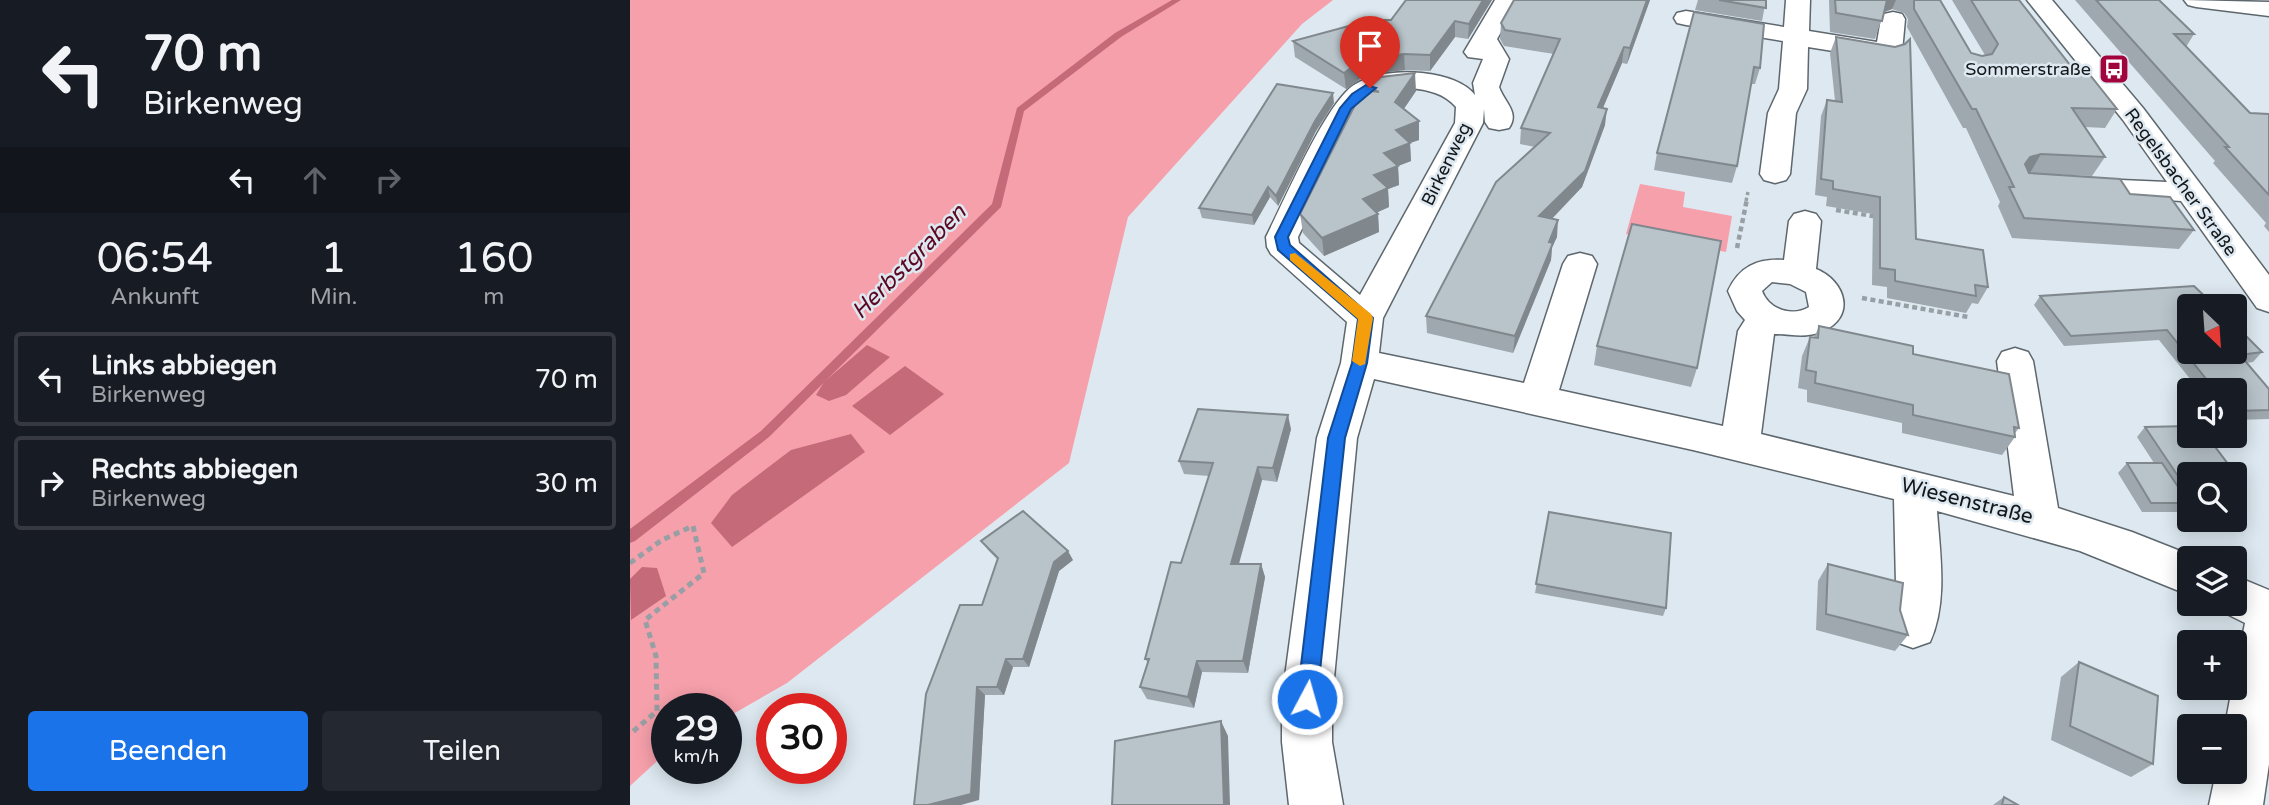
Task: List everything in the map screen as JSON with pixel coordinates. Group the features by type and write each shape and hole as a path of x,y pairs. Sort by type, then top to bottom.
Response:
{"street":[{"path":"1499,122 1500,113 1484,87 1496,59 1480,46 1507,0"},
{"path":"1775,174 1782,113 1793,89 1798,0"},
{"name":"Regelsbacher Straße","path":"2039,0 2133,114 2269,300"},
{"path":"2196,0 2269,9"},
{"path":"1686,18 1889,52 1893,19"},
{"name":"Birkenweg","path":"1316,805 1307,742 1307,699 1337,438 1360,363 1365,318 1469,123 1470,107 1459,92 1418,81 1397,81 1370,88 1356,96 1346,108 1282,237 1283,247 1365,318"},
{"path":"2044,186 2189,192"},
{"path":"1805,221 1812,282"},
{"path":"1537,400 1580,264"},
{"path":"1766,271 1812,282 1828,298 1826,313 1812,323 1791,325 1767,318 1746,299 1746,284 1750,278 1766,271"},
{"path":"1740,444 1756,331 1767,318"},
{"path":"2015,361 2039,520"},
{"name":"Wiesenstraße","path":"1360,363 1740,444 1914,488 2039,520 2112,543 2177,570"},
{"path":"1913,627 1919,584 1914,488"},
{"path":"2236,805 2269,614 2247,602"}],"path":[{"path":"1812,282 1968,317"},
{"path":"630,563 662,540 693,526 704,573 645,620 656,656 657,711 630,734"}],"shaded area":[{"path":"630,0 1333,0 1302,24 1128,217 1069,463 787,683 770,693 756,693 756,701 742,709 742,693 651,693 651,767 630,786"},
{"path":"1640,184 1685,192 1683,207 1732,216 1726,252 1626,234"},
{"path":"867,345 890,357 846,395 829,401 816,395 824,382"},
{"path":"905,366 944,394 890,435 852,406"},
{"path":"851,434 865,452 732,547 711,523 732,495 791,450"},
{"path":"642,567 657,568 666,596 631,620 630,579"}],"building":[{"path":"1406,0 1483,0 1469,24 1455,21 1430,55 1377,57 1359,62 1344,73 1293,41 1371,20 1391,20"},
{"path":"1514,0 1647,0 1630,48 1624,47 1598,107 1607,109 1585,171 1539,216 1558,220 1549,242 1553,243 1515,336 1426,316 1496,182 1550,133 1521,128 1560,39 1505,30 1501,23"},
{"path":"1719,0 1766,0 1766,8"},
{"path":"1835,0 1887,0 1882,21 1836,13"},
{"path":"1914,0 1940,0 1971,53 1982,56 1992,54 1998,44 1971,0 2019,0 2074,70 2086,70 2117,109 2072,108 2105,157 2041,154 2030,157 2025,164 2029,173 2120,179 2130,194 2170,197 2194,230 2024,218 2009,187 2014,187 1976,109 1972,109 1914,9"},
{"path":"2096,0 2159,0 2194,34 2174,34 2250,113 2269,114 2269,195 2225,147 2229,147"},
{"path":"1694,12 1764,24 1760,68 1754,67 1737,166 1657,153"},
{"path":"1836,37 1895,47 1910,39 1916,239 1983,250 1988,287 1975,285 1976,296 1895,281 1895,270 1880,268 1880,197 1833,189 1833,181 1821,179 1827,100 1842,102"},
{"path":"1415,73 1395,102 1419,121 1396,130 1410,143 1384,153 1398,166 1374,175 1388,188 1363,199 1378,214 1322,238 1300,214 1360,95 1365,90 1379,92 1370,87 1381,77"},
{"path":"1277,84 1333,93 1315,121 1276,196 1268,187 1252,215 1199,208"},
{"path":"1632,224 1721,241 1697,368 1597,346"},
{"path":"2194,286 2202,294 2177,294 2177,342 2167,330 2071,336 2040,296"},
{"path":"1819,326 1913,346 1913,354 2009,374 2019,428 2014,427 2015,437 1913,415 1913,405 1815,383 1816,372 1806,370 1810,337 1818,338"},
{"path":"2247,337 2262,352 2247,354"},
{"path":"2247,363 2269,389 2269,410 2247,411 2247,378 2205,378 2194,364"},
{"path":"1198,409 1288,415 1273,468 1258,467 1231,564 1261,564 1243,661 1197,661 1188,697 1140,687 1171,562 1181,563 1213,463 1179,461"},
{"path":"2177,426 2177,448 2216,448 2226,462 2177,462 2177,475 2145,427"},
{"path":"2127,463 2162,463 2177,485 2177,503 2151,503"},
{"path":"1023,511 1068,551 1054,562 1023,659 1006,659 997,687 977,687 971,794 928,805 914,805 926,694 960,605 982,605 998,558 981,541"},
{"path":"1549,512 1671,533 1666,608 1536,584"},
{"path":"1828,564 1903,583 1900,610 1908,635 1826,614"},
{"path":"2079,662 2158,696 2153,764 2070,726"},
{"path":"1221,721 1224,805 1112,805 1115,741"},
{"path":"2004,797 2018,805 2002,805"}],"waterway":[{"name":"Herbstgraben","path":"630,537 765,434 997,205 1020,110 1118,35 1177,0"}],"slow traffic":[{"path":"1295,257 1365,318 1360,361"}],"place":[{"name":"Sommerstraße","path":"2114,69"}],"route":[{"path":"1307,699 1337,438 1360,363 1365,318 1283,247 1282,237 1346,108 1356,96 1370,88"}]}
